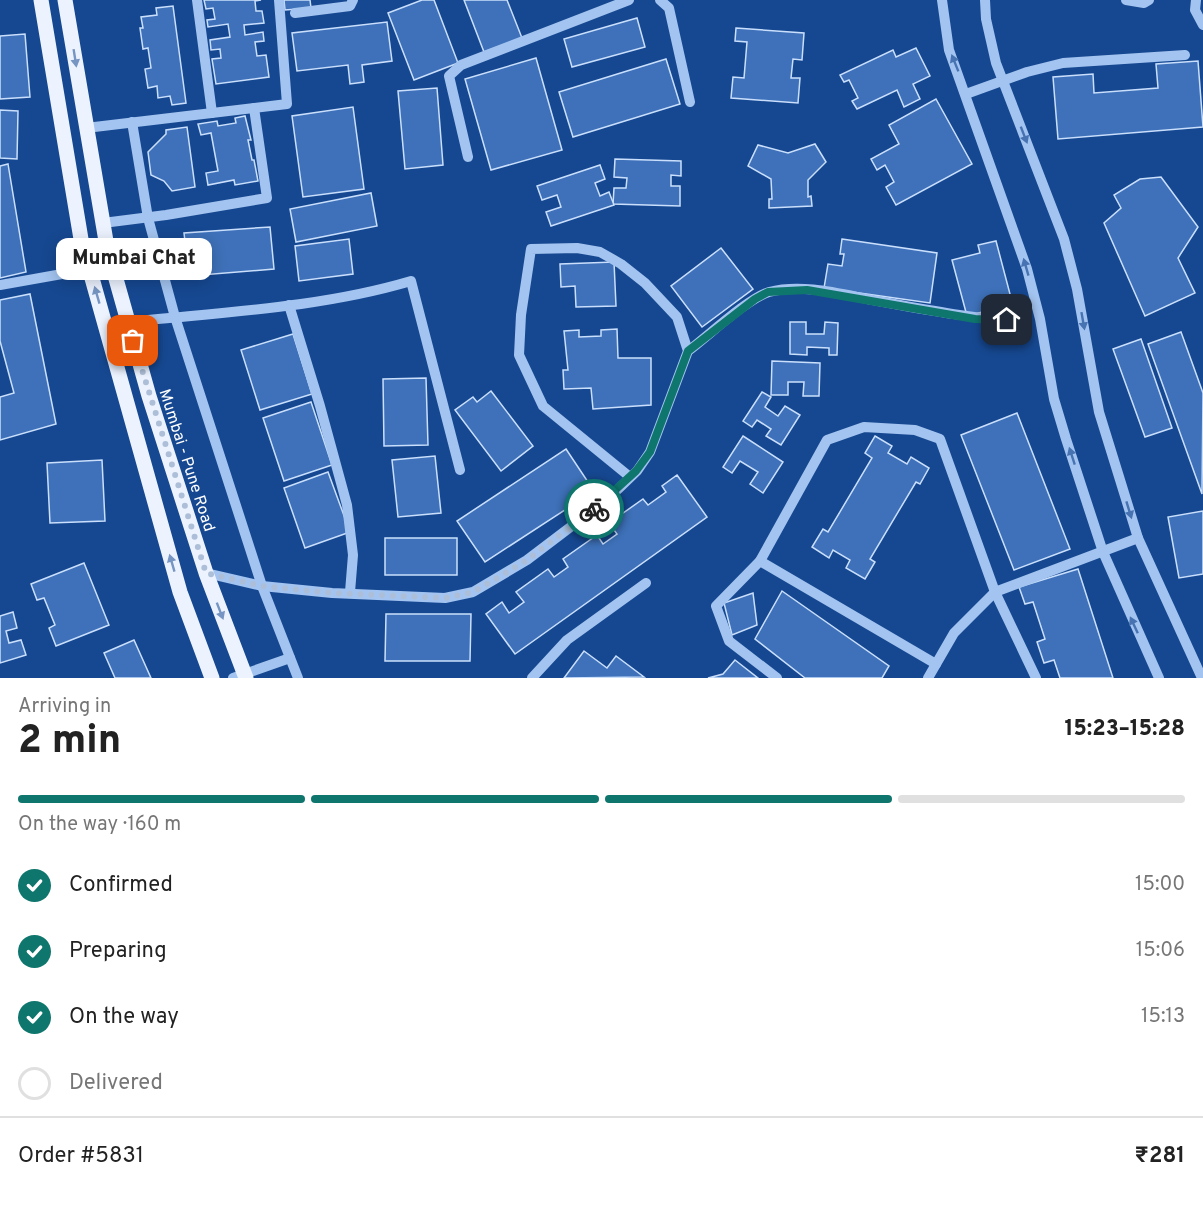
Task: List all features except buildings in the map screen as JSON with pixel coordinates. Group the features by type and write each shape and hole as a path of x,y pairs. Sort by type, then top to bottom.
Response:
{"main road":[{"path":"41,0 81,239 180,592 212,678"},
{"name":"Mumbai - Pune Road","path":"69,1 86,128 103,223 128,322 149,396 241,677"}],"street":[{"path":"197,0 212,113"},
{"path":"86,128 287,104 279,0"},
{"path":"295,13 350,6 353,0"},
{"path":"468,157 449,76 452,73 461,65 629,0"},
{"path":"660,0 669,8 690,102"},
{"path":"942,0 949,50 1027,268 1040,319 1054,399 1103,552 1159,678"},
{"path":"985,0 986,19 1003,81 1064,239 1077,289 1099,412 1138,538 1202,678"},
{"path":"1126,0 1144,3 1149,0"},
{"path":"1196,0 1195,10 1203,25"},
{"path":"966,94 1063,63 1185,55"},
{"path":"103,223 148,218 267,198 254,108"},
{"path":"132,122 148,218 175,317 262,586 298,678"},
{"path":"630,477 543,406 519,355 520,315 531,249 577,248 600,252 621,264 645,283 677,317 688,351"},
{"path":"0,285 90,268"},
{"path":"128,322 289,305 386,289 411,281 460,470"},
{"path":"206,573 262,586 332,593 446,598 473,592 527,560 610,497 630,477 650,452 688,351 755,299 768,292 789,289 831,293 975,319 1023,321"},
{"path":"289,305 347,505 353,555 350,592"},
{"path":"777,678 729,641 716,606 760,561 827,440 864,427 915,430 940,439 995,592 1036,678"},
{"path":"928,678 954,633 995,592 1138,538"},
{"path":"760,561 936,664"},
{"path":"532,678 567,640 646,583"},
{"path":"241,677 290,658"}],"way so far":[{"path":"133,341 206,573 262,586 332,593 446,598 473,592 494,580 527,560 594,509"}],"place":[{"name":"Mumbai Chat","path":"133,341"}],"route":[{"path":"594,509 610,497 636,471 650,452 688,351 755,299 768,292 789,289 807,290 975,319 1007,320"}]}
